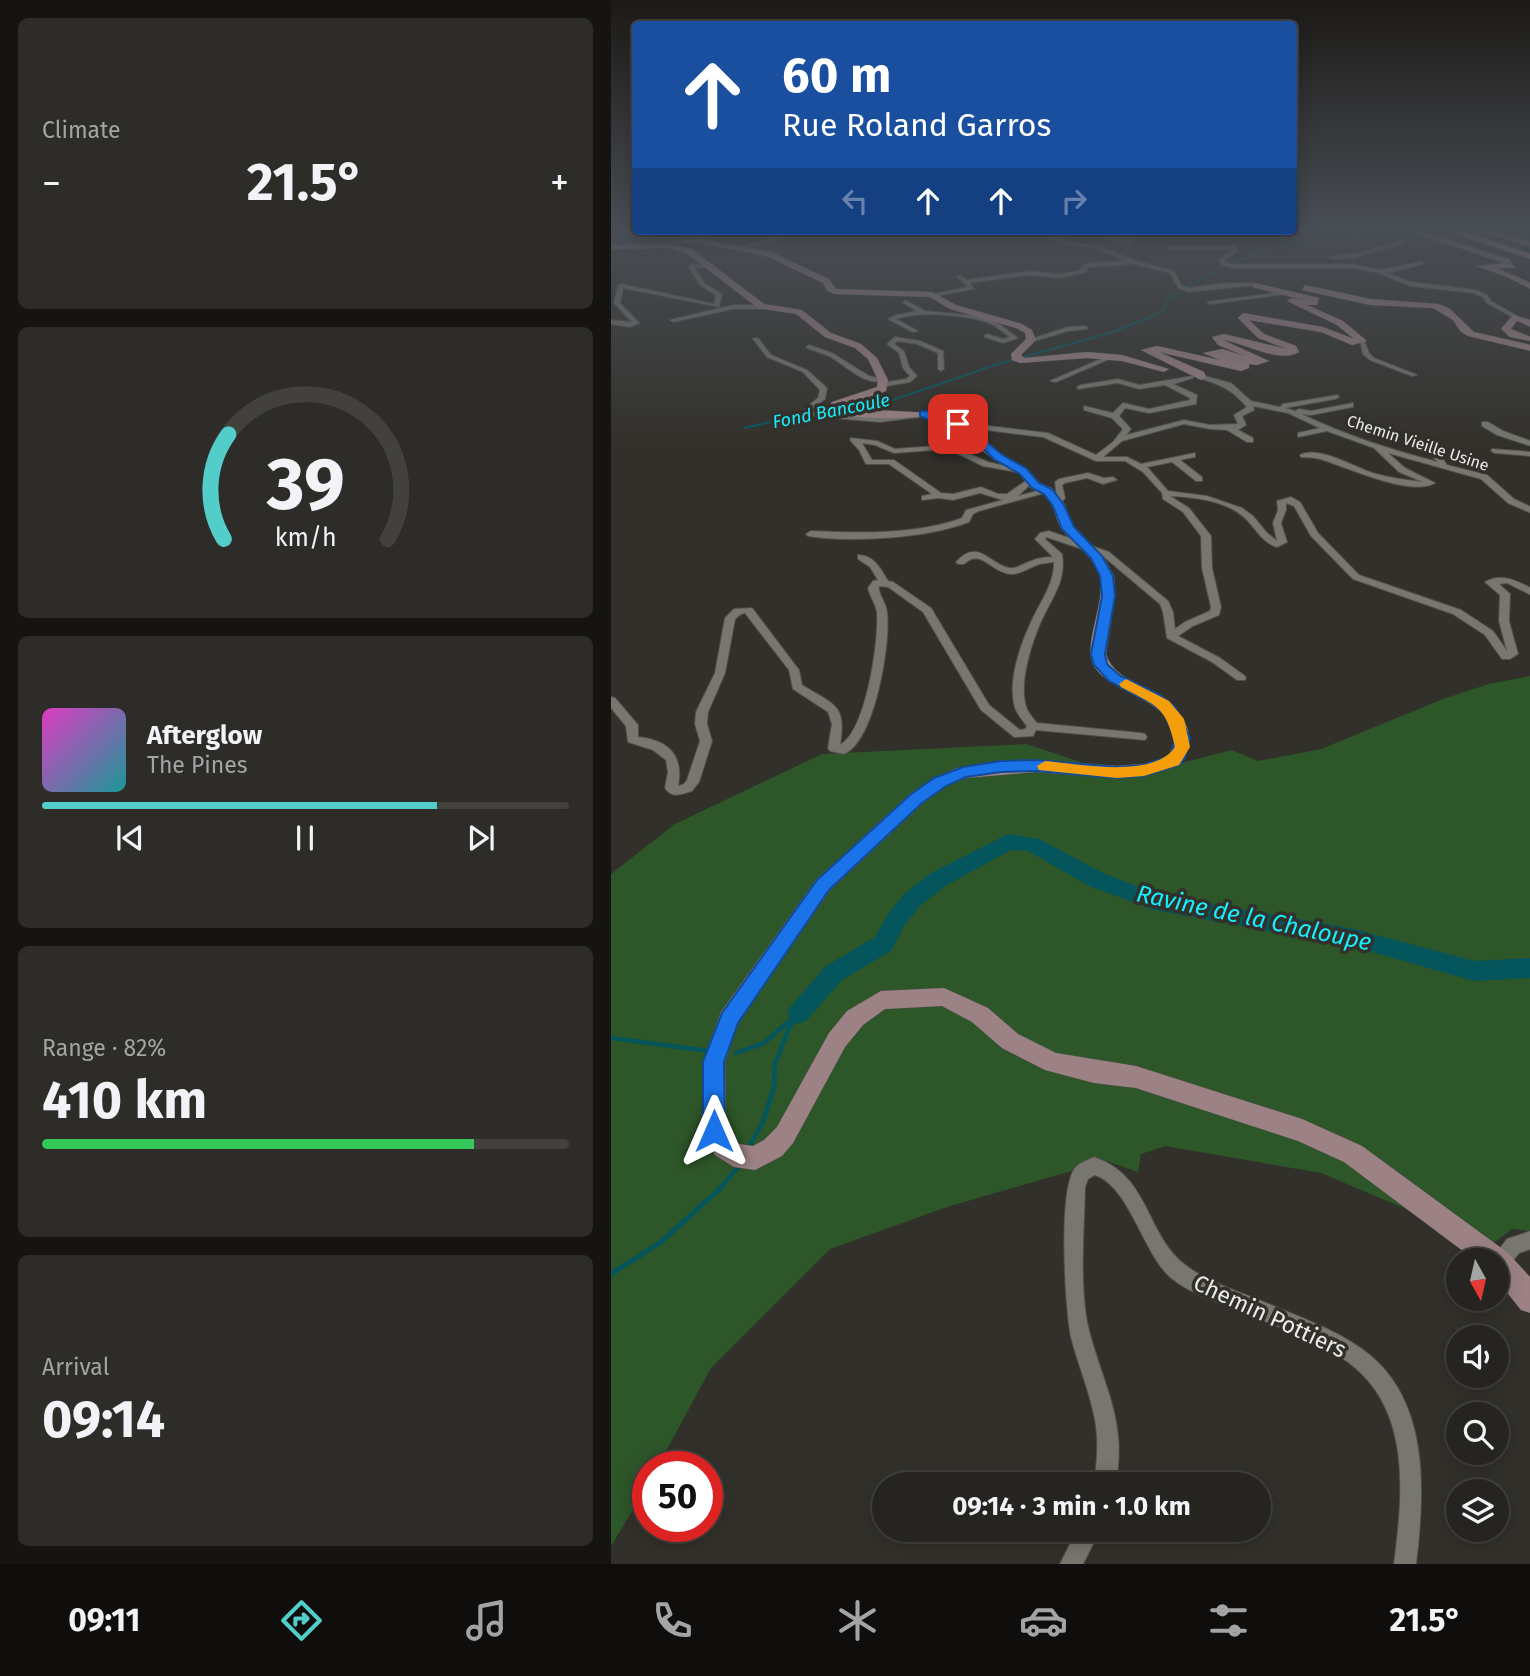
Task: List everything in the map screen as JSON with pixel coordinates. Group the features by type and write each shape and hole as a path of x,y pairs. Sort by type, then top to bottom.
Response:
{"main road":[{"path":"758,303 764,307 799,312 828,335 858,346 872,358 884,382 875,393 834,409 870,415 923,414 979,441 1052,496 1068,529 1103,567 1109,596 1099,642 1101,665 1114,678 1155,698 1170,710 1182,738 1180,754 1174,761 1144,770 1117,772 1001,766 963,772 940,782 916,799 823,885 729,1019 714,1062 714,1131 724,1147 734,1155 755,1158 773,1149 785,1135 837,1040 855,1018 881,1000 944,997 980,1015 1010,1041 1053,1063 1136,1077 1302,1131 1353,1154 1480,1248"},
{"path":"946,303 1025,329 1032,336 1031,340 1016,354 1017,359 1027,362 1077,355 1110,357 1196,377 1200,374 1146,350 1157,349 1241,368 1246,366 1208,353 1219,351 1254,362 1264,360 1221,343 1217,337 1228,337 1281,352 1293,352 1293,348 1258,334 1243,316 1323,330 1352,342 1362,341"},
{"path":"1295,303 1340,323 1362,341"},
{"path":"1401,303 1429,304 1454,314 1461,321 1464,330 1471,334 1530,348"},
{"path":"1530,324 1516,317 1512,319 1507,331 1530,340"},
{"path":"1509,1274 1530,1300"}],"street":[{"path":"611,322 630,325 636,323 617,303"},
{"path":"907,303 926,314"},
{"path":"1494,303 1516,317"},
{"path":"673,320 737,306 764,307"},
{"path":"915,331 891,319 926,314 965,315 993,320 1015,338 1004,341 987,336"},
{"path":"1031,340 1068,329 1085,328"},
{"path":"756,339 769,356 805,371 824,390 821,399 808,409 812,414 880,420 940,414 962,425 1045,435 1096,458 1124,458 1142,467 1166,493 1166,497 1186,510 1206,536 1207,568 1215,613 1189,624 1171,636"},
{"path":"809,347 830,354 867,378 903,382 914,376 906,368 902,352 890,344 895,339 918,342 941,352 941,369"},
{"path":"1362,341 1366,354 1372,359 1414,375"},
{"path":"1054,381 1110,357"},
{"path":"1081,387 1118,380 1136,387 1196,377"},
{"name":"Chemin Vieille Usine","path":"1196,377 1228,385 1255,405 1308,414 1350,405"},
{"path":"1115,416 1125,405 1149,411 1195,400 1192,395 1169,386 1167,382"},
{"name":"Chemin Vieille Usine","path":"1278,407 1335,397"},
{"path":"1096,458 1121,439 1184,422 1218,428 1240,427 1239,415 1251,408 1245,398"},
{"name":"Chemin Vieille Usine","path":"1278,407 1403,457 1484,477 1511,501 1530,511"},
{"path":"1087,408 1115,416 1126,426 1121,439"},
{"path":"1485,424 1500,433 1530,444"},
{"path":"1196,438 1218,428"},
{"path":"1230,429 1250,440"},
{"name":"Chemin Vieille Usine","path":"1301,435 1329,429"},
{"path":"921,454 891,461 869,462 865,459 863,449 854,440 869,441 894,451 949,447 986,464 1027,476 1024,491 1007,497 994,497 981,490 953,497 939,495 925,498"},
{"path":"1417,443 1439,458 1443,464 1439,465"},
{"path":"1304,455 1321,456 1373,476 1422,485 1431,483 1402,470 1373,444"},
{"name":"Chemin Vieille Usine","path":"1495,451 1530,454"},
{"path":"1142,467 1192,454"},
{"path":"1173,459 1199,479"},
{"path":"891,461 939,495"},
{"path":"811,534 863,537 951,526 966,520 969,512 976,509 1052,496 1061,498 1058,484 1062,481 1088,475 1103,481 1113,480"},
{"path":"1166,493 1214,501 1242,511 1270,541 1277,544 1282,542 1277,523 1282,510 1281,501 1294,502 1314,534 1355,577 1457,612 1489,633 1506,657 1513,654 1504,621 1505,594 1490,582 1509,580 1530,592"},
{"path":"1141,737 1033,726 1022,712 1020,680 1035,623 1053,591 1058,574 1058,559 1053,549 1041,541 1040,536 1055,535 1106,554 1164,603 1171,636 1219,662 1241,678"},
{"path":"961,562 971,555 984,556 1012,571 1038,561 1058,559"},
{"path":"861,557 875,565 884,582 920,602 934,617 989,713 1018,734 1029,733 1033,726"},
{"path":"611,701 633,725 632,739 647,742 670,756 676,774 671,788 674,791 688,788 693,782 707,741 700,719 720,673 730,618 738,611 748,610 794,670 797,687 833,710 838,724 834,748 844,750 854,743 871,705 882,613 873,588 876,583 884,582"},
{"name":"Chemin Pottiers","path":"1106,1472 1109,1426 1080,1333 1076,1302 1075,1187 1082,1172 1094,1166 1109,1170 1120,1182 1161,1251 1183,1275 1335,1343 1359,1358 1374,1372 1388,1390 1401,1420 1409,1449 1413,1508 1405,1564"},
{"path":"1509,1250 1513,1245 1530,1240"},
{"path":"1071,1564 1083,1542"}],"green space":[{"path":"1530,676 1530,1231 1512,1229 1491,1245 1321,1173 1165,1146 1141,1154 1138,1172 1106,1161 947,1207 830,1249 711,1368 666,1451 632,1451 632,1511 611,1546 611,874 675,824 822,754 1026,744 1126,777 1232,750 1258,761 1321,749 1443,699 1489,684"}],"waterway":[{"name":"Fond Bancoule","path":"838,407 875,406 995,365 1113,332 1160,313 1166,303"},
{"name":"Fond Bancoule","path":"744,428 831,409"},
{"name":"Ravine de la Chaloupe","path":"799,1013 834,973 883,944 896,920 912,900 939,879 1008,842 1032,844 1097,880 1154,901 1354,938 1474,971 1531,968"},
{"name":"Ravine de la Chaloupe","path":"747,1150 763,1122 774,1087 775,1064 789,1028 799,1013"},
{"path":"736,1053 764,1043 794,1017"},
{"path":"611,1038 709,1051"},
{"name":"Ravine de la Chaloupe","path":"721,1187 739,1166"},
{"name":"Ravine de la Chaloupe","path":"611,1274 661,1242 723,1186"}],"slow traffic":[{"path":"1045,766 1117,772 1144,770 1174,761 1182,747 1176,719 1164,704 1126,684"}],"route":[{"path":"714,1131 714,1062 729,1019 823,885 916,799 940,782 963,772 1001,766 1117,772 1144,770 1174,761 1180,754 1180,729 1170,710 1155,698 1114,678 1101,665 1099,642 1109,596 1107,576 1096,556 1068,529 1059,505 1048,491 1036,486 1023,471 998,457 984,444 923,414 940,414 958,424"}]}
